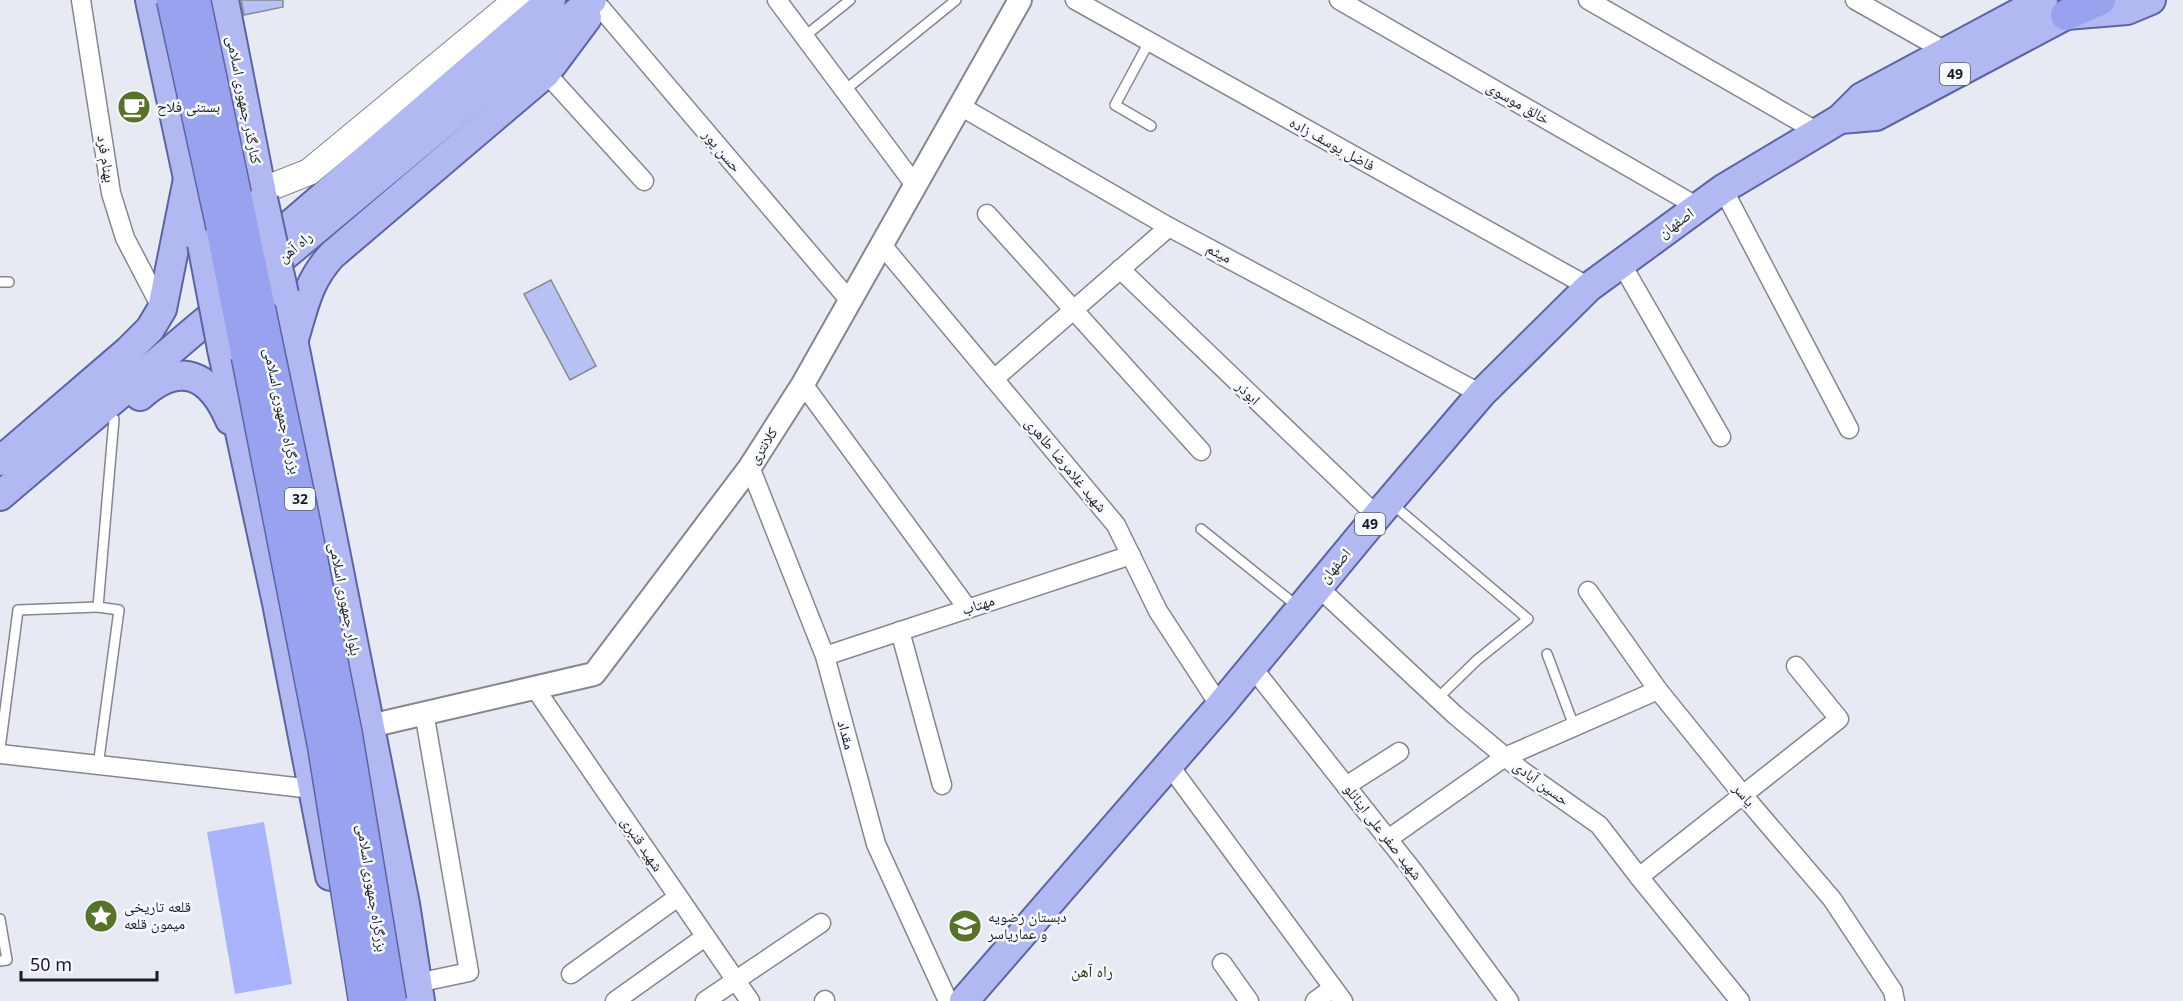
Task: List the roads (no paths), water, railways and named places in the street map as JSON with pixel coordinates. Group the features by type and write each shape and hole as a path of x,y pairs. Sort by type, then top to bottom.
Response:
{"highway":[{"name":"بزرگراه جمهوری اسلامی","path":"172,0 220,220 323,746 364,1001"},
{"name":"بزرگراه جمهوری اسلامی","path":"195,0 302,508 347,735 391,1001"},
{"name":"اصفهان","path":"2054,7 2100,0"}],"main road":[{"path":"150,0 222,349 278,603 337,912 350,1001"},
{"name":"کنارگذر جمهوری اسلامی","path":"224,0 262,195"},
{"path":"262,195 309,172 517,0"},
{"name":"راه آهن","path":"0,474 551,0"},
{"path":"293,344 312,281 320,267 546,73 586,21 593,0"},
{"name":"راه آهن","path":"0,496 195,330 593,0"},
{"path":"2054,7 2127,10 2151,0"},
{"name":"اصفهان","path":"1829,125 1876,116 2054,7"},
{"name":"اصفهان","path":"963,1001 1220,706 1481,394 1589,287 1723,189 1829,125 1862,97 1947,52 2054,7"},
{"path":"0,461 128,351 150,329 162,309 188,179"},
{"name":"بلوار جمهوری اسلامی","path":"262,195 284,294 405,904 418,992"},
{"path":"0,512 157,381 180,374 195,378 209,387 219,398 249,471"},
{"path":"337,912 343,924 354,933 367,936 381,935 393,928 401,917 405,904"}],"street":[{"name":"بهنام فرد","path":"81,0 111,193 125,238 162,309"},
{"name":"حسن پور","path":"593,0 850,302"},
{"path":"777,0 915,185"},
{"name":"کلانتری","path":"370,726 594,674 750,467 803,384 1020,0"},
{"name":"فاضل یوسف زاده","path":"1075,0 1589,287"},
{"name":"خالق موسوی","path":"1339,0 1698,207"},
{"path":"1588,0 1829,125"},
{"path":"1855,0 1947,52"},
{"path":"546,73 644,181"},
{"name":"میثم","path":"960,106 1169,227 1481,394"},
{"path":"1723,189 1849,429"},
{"path":"987,214 1201,451"},
{"path":"994,379 1169,227"},
{"name":"شهید غلامرضا طاهری","path":"882,244 1116,525 1158,611 1220,706"},
{"path":"1621,263 1722,437"},
{"name":"ابوذر","path":"1120,269 1383,509"},
{"path":"803,384 968,609"},
{"name":"مقداد","path":"750,467 825,656 876,844 948,1001"},
{"name":"مهتاب","path":"825,656 1131,555"},
{"name":"یاسر","path":"1588,591 1658,690 1743,795 1832,899 1893,992 1894,1001"},
{"name":"حسین آبادی","path":"1309,598 1437,699 1505,757 1599,825 1740,1001"},
{"path":"900,631 942,785"},
{"path":"1639,877 1839,719 1796,666"},
{"name":"شهید صفر علی اینانلو","path":"1252,667 1388,839 1509,1001"},
{"name":"شهید قنبری","path":"534,687 750,1001"},
{"path":"1388,839 1505,757 1658,690"},
{"path":"418,992 469,972 424,712"},
{"path":"1346,786 1400,752"},
{"path":"0,754 313,789"},
{"path":"1168,765 1338,994 1315,1001"},
{"path":"571,974 678,897"},
{"path":"705,1001 821,923"},
{"path":"615,1001 705,937"},
{"path":"1222,963 1249,1001"}],"lane":[{"path":"805,36 850,0"},
{"path":"845,90 956,0"},
{"path":"1149,42 1115,105 1150,126"},
{"path":"98,607 114,419"},
{"path":"1383,509 1528,619 1477,660 1437,699"},
{"path":"1201,529 1309,598"},
{"path":"0,749 18,610 98,607 119,610 98,766"},
{"path":"1547,654 1574,726"},
{"path":"0,919 7,960 0,961"}],"place":[{"name":"بستنی فلاح","path":"134,107"},
{"name":"قلعه تاریخی میمون قلعه","path":"101,916"},
{"name":"دبستان رضویه و عماریاسر","path":"965,926"}],"district":[{"name":"راه آهن","path":"1092,971"}]}
